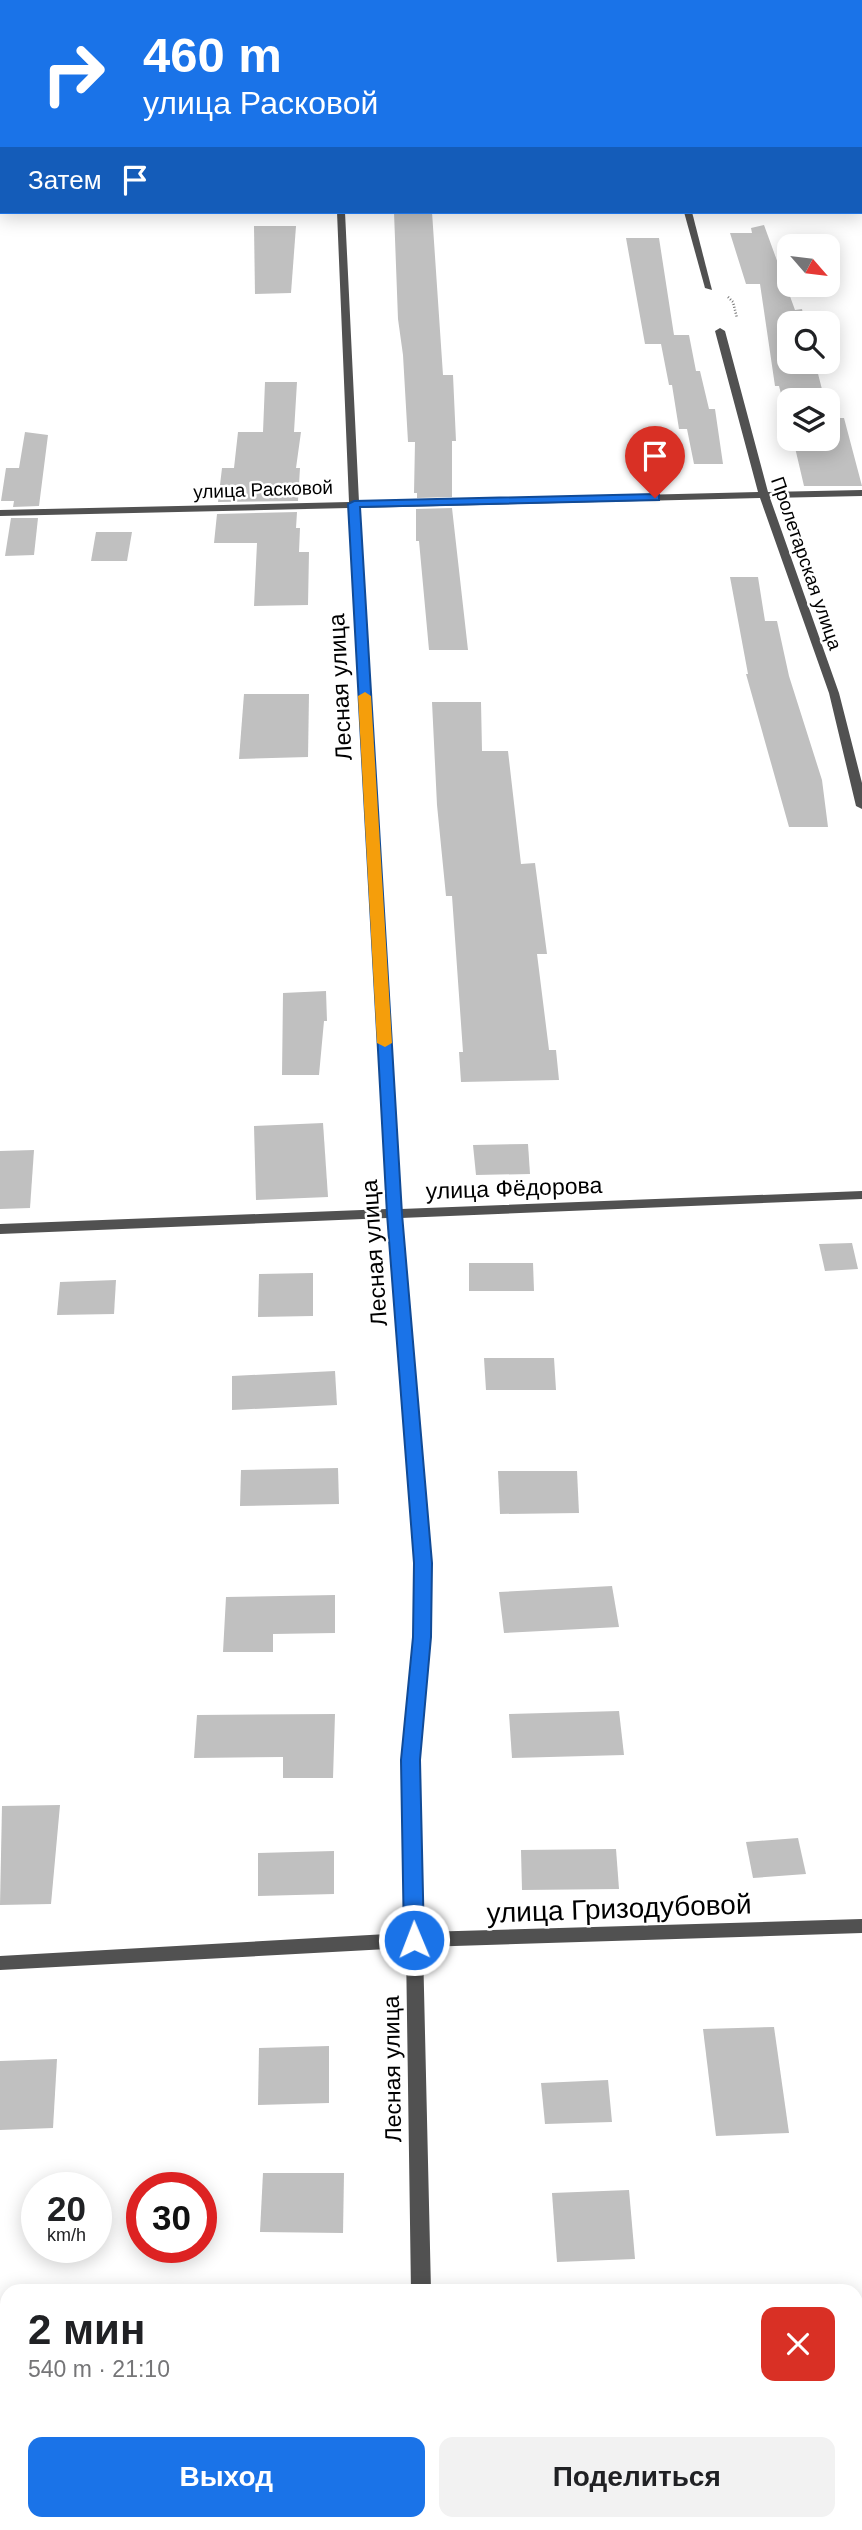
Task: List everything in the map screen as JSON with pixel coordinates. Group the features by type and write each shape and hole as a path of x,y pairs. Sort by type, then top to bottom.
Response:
{"street":[{"name":"Лесная улица","path":"341,214 354,504 394,1214 423,1563 422,1637 411,1760 421,2284"},
{"path":"689,214 709,288"},
{"name":"Пролетарская улица","path":"720,331 764,495 834,693 862,806"},
{"name":"улица Расковой","path":"0,513 862,493"},
{"name":"улица Фёдорова","path":"0,1229 862,1195"},
{"name":"улица Гризодубовой","path":"0,1963 414,1940 862,1926"}],"path":[{"path":"709,288 724,293 733,302 737,321 731,328 720,331"}],"building":[{"path":"394,214 432,214 443,375 453,375 456,441 452,441 452,497 417,498 417,493 414,493 415,442 408,442 398,319"},
{"path":"764,225 777,261 777,298 791,298 795,310 802,311 777,311 777,374 818,374 822,388 775,386 760,284 746,284 730,233 752,233 751,228"},
{"path":"254,226 296,226 291,293 255,294"},
{"path":"626,238 659,238 674,335 689,335 696,371 700,371 709,409 715,409 723,464 694,464 687,429 679,429 672,385 669,385 661,344 645,344"},
{"path":"265,382 297,382 294,432 301,432 296,468 300,468 298,501 218,502 222,468 234,468 238,432 263,432"},
{"path":"840,418 844,418 862,486 804,486 796,451 840,451"},
{"path":"25,432 48,435 39,506 13,507 14,501 1,501 6,468 19,468"},
{"path":"452,508 468,650 429,650 419,541 416,541 416,509"},
{"path":"297,512 296,528 300,528 299,552 309,552 308,605 254,606 257,543 214,543 217,514"},
{"path":"11,518 38,518 34,555 5,556"},
{"path":"96,532 132,532 127,561 91,561"},
{"path":"730,577 758,577 765,621 777,621 789,676 822,780 828,827 789,827 746,674"},
{"path":"244,694 309,694 308,757 239,759"},
{"path":"432,702 481,702 482,751 508,751 521,864 535,863 547,954 537,954 549,1050 556,1050 559,1080 461,1082 459,1052 463,1052 452,896 446,896 437,805"},
{"path":"326,991 327,1021 324,1021 319,1075 282,1075 283,993"},
{"path":"323,1123 328,1197 256,1200 254,1126"},
{"path":"528,1144 530,1174 476,1175 473,1145"},
{"path":"34,1150 30,1208 0,1209 0,1151"},
{"path":"852,1243 858,1269 825,1271 819,1244"},
{"path":"469,1263 533,1263 534,1291 469,1291"},
{"path":"313,1273 313,1316 258,1317 259,1274"},
{"path":"116,1280 114,1314 57,1315 60,1282"},
{"path":"484,1358 554,1358 556,1390 486,1390"},
{"path":"335,1371 337,1405 232,1410 232,1376"},
{"path":"338,1468 339,1504 240,1506 241,1470"},
{"path":"498,1471 577,1471 579,1513 500,1514"},
{"path":"612,1586 619,1627 504,1633 499,1592"},
{"path":"335,1595 335,1633 273,1634 273,1652 223,1652 226,1597"},
{"path":"619,1711 624,1755 512,1758 509,1714"},
{"path":"335,1714 333,1778 283,1778 283,1757 194,1758 197,1715"},
{"path":"60,1805 51,1904 0,1905 2,1806"},
{"path":"798,1838 806,1874 753,1878 746,1842"},
{"path":"616,1849 619,1889 522,1890 521,1850"},
{"path":"334,1851 334,1894 258,1896 258,1853"},
{"path":"774,2027 789,2133 716,2136 703,2029"},
{"path":"329,2046 329,2103 258,2105 259,2048"},
{"path":"57,2059 53,2128 0,2130 0,2061"},
{"path":"608,2080 612,2122 545,2124 541,2083"},
{"path":"263,2173 344,2173 343,2233 260,2232"},
{"path":"629,2190 635,2259 557,2262 552,2193"}],"slow traffic":[{"path":"365,696 385,1043"}],"route":[{"path":"414,1940 411,1760 422,1637 423,1563 394,1214 354,504 655,498"}]}
